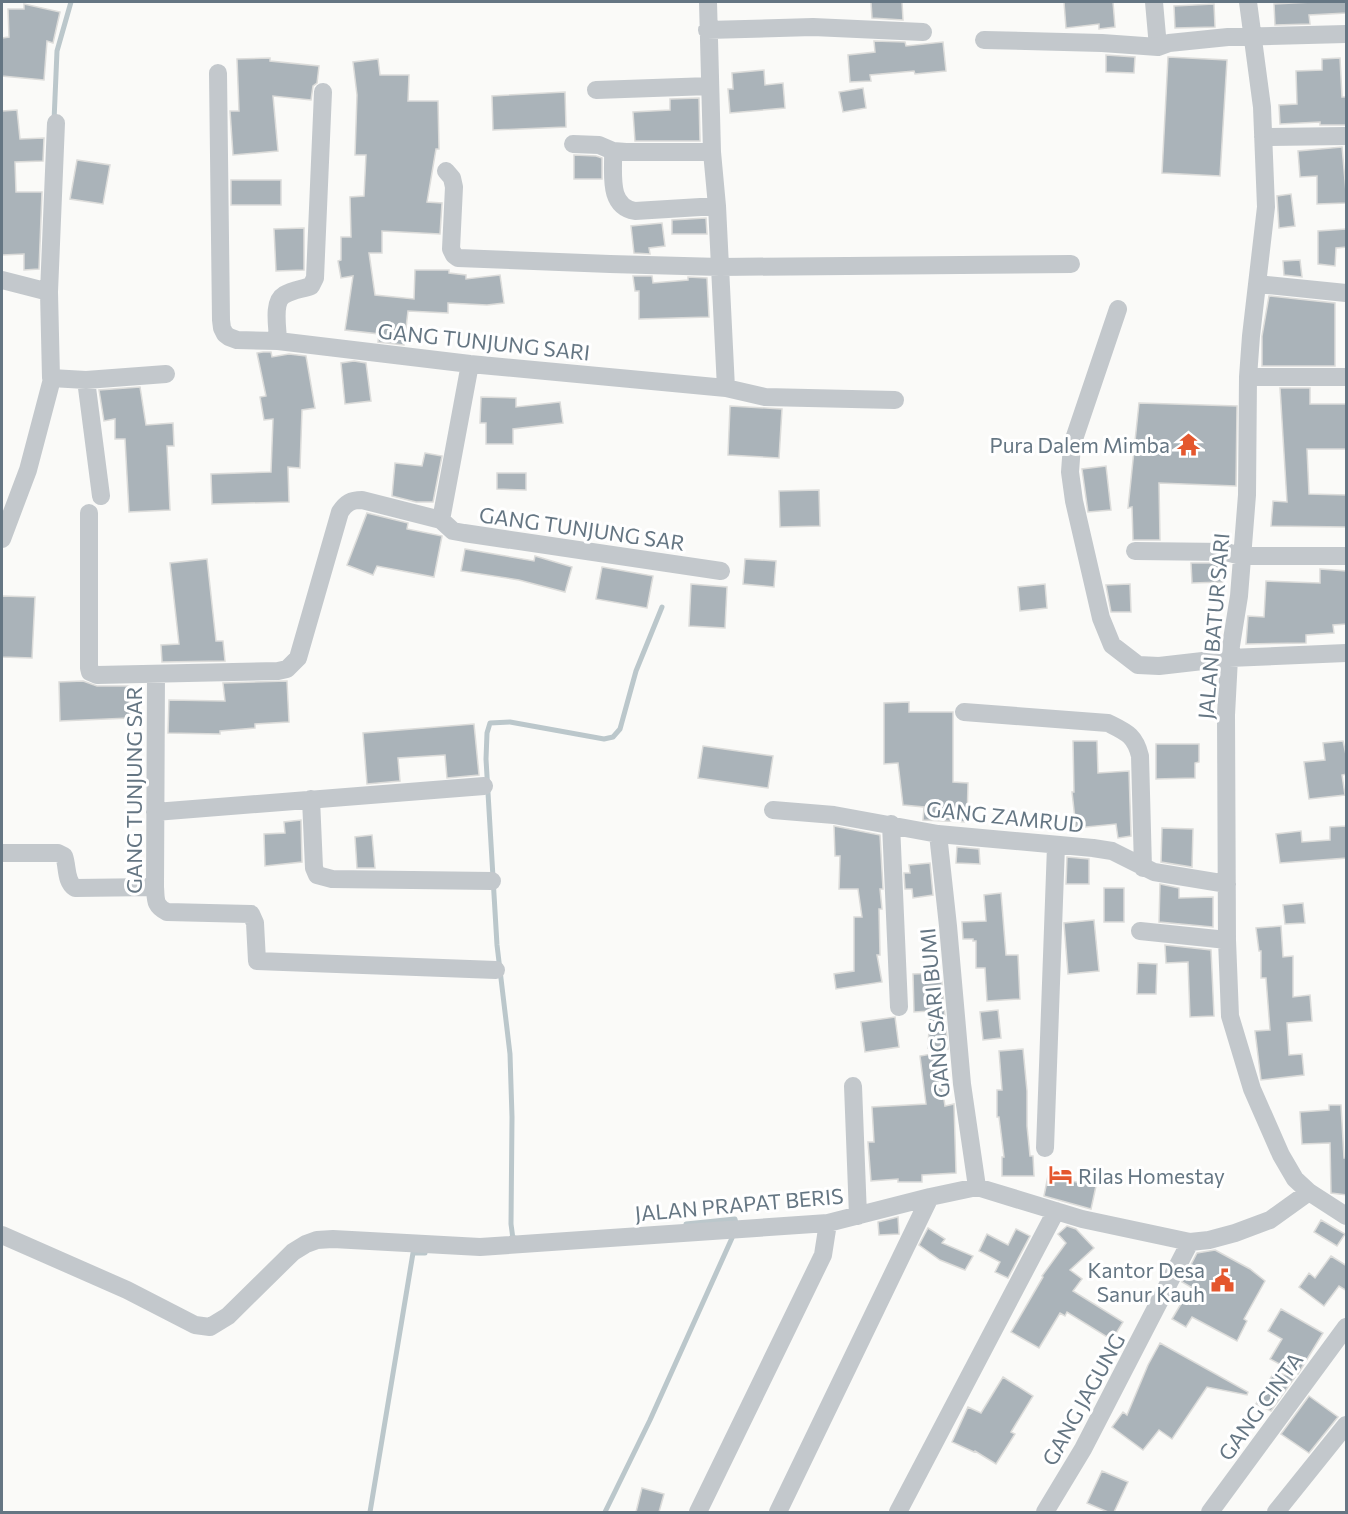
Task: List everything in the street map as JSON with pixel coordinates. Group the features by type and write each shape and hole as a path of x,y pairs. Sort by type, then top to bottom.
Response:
{"street":[{"path":"708,2 712,152 726,388"},
{"path":"1154,2 1158,47"},
{"name":"JALAN BATUR SARI","path":"1248,2 1262,107 1266,207 1248,377 1247,495 1239,596 1228,658 1227,940 1230,1016 1252,1089 1281,1155 1295,1179 1309,1192 1347,1216"},
{"path":"707,30 813,27 923,32"},
{"path":"984,40 1158,47 1169,43 1252,36 1347,34"},
{"name":"GANG TUNJUNG SARI","path":"218,73 221,320 222,328 229,337 237,340 278,341 470,364 726,388 765,397 895,400"},
{"path":"596,90 710,86"},
{"path":"278,341 277,305 279,299 284,295 312,286 315,278 323,93"},
{"path":"2,539 5,521 30,461 52,379 49,292 56,123"},
{"path":"1263,137 1347,136"},
{"path":"573,144 599,145 613,151 712,152"},
{"path":"613,151 615,197 623,207 635,212 717,206"},
{"path":"446,171 452,178 454,187 451,249 458,258 720,267 1071,264"},
{"path":"2,280 49,292"},
{"path":"1257,284 1347,293"},
{"path":"1118,309 1072,446 1070,472 1074,501 1101,618 1112,645 1138,665 1159,666 1228,658 1347,653"},
{"path":"441,520 470,364"},
{"path":"52,379 86,380 166,374"},
{"path":"1248,377 1347,377"},
{"path":"86,380 101,496"},
{"name":"GANG TUNJUNG SAR","path":"496,970 257,961 255,923 251,914 166,912 159,909 156,904 155,887 156,674 287,669 298,658 340,512 344,505 352,500 362,500 441,520 453,531 721,571"},
{"path":"89,513 90,672 97,675 156,674"},
{"path":"1135,551 1226,552 1241,556 1347,556"},
{"path":"964,712 1108,723 1128,733 1137,743 1140,756 1143,868"},
{"path":"155,812 484,786"},
{"path":"311,799 316,875 332,879 492,881"},
{"name":"GANG ZAMRUD","path":"773,810 834,815 938,834 1112,852 1154,872 1227,884"},
{"path":"891,825 899,1007"},
{"name":"GANG SARI BUMI","path":"938,834 960,1063 977,1187"},
{"path":"1045,1148 1056,846"},
{"path":"2,852 58,853 64,856 68,879 75,888 155,887"},
{"path":"1140,931 1227,940"},
{"path":"853,1086 858,1216"},
{"name":"JALAN PRAPAT BERIS","path":"2,1234 127,1290 203,1328 217,1324 228,1316 292,1252 306,1244 333,1239 480,1247 828,1223 977,1187 1082,1219 1190,1242 1226,1236 1270,1220 1309,1192"},
{"path":"778,1512 930,1197"},
{"path":"898,1512 1056,1211"},
{"path":"698,1512 824,1255 828,1223"},
{"name":"GANG JAGUNG","path":"1045,1512 1083,1449 1190,1242"},
{"name":"GANG CINTA","path":"1210,1512 1347,1327"},
{"path":"1276,1512 1347,1425"}],"building":[{"path":"871,2 902,2 903,20 872,18"},
{"path":"1064,2 1113,2 1115,27 1099,29 1099,24 1066,28"},
{"path":"1347,2 1347,13 1309,15 1310,24 1275,25 1274,4"},
{"path":"24,4 60,12 53,43 47,41 44,80 2,76 2,38 9,37 8,9 24,9"},
{"path":"1214,4 1215,27 1175,28 1174,6"},
{"path":"874,41 905,42 906,46 943,42 946,71 870,75 871,81 850,82 848,55 875,52"},
{"path":"1106,55 1135,57 1134,73 1106,72"},
{"path":"1168,57 1227,60 1220,176 1162,173"},
{"path":"270,58 270,61 319,66 317,83 313,86 311,100 273,96 278,151 233,155 230,111 239,111 237,59"},
{"path":"1340,58 1342,97 1347,97 1347,125 1320,125 1320,122 1280,124 1279,105 1297,104 1296,71 1322,70 1322,59"},
{"path":"378,59 380,75 409,75 408,101 438,101 439,149 436,149 427,202 442,203 440,234 382,231 382,253 369,253 375,295 414,299 415,270 449,270 449,273 466,275 466,279 500,275 504,303 487,305 448,303 448,313 408,311 404,345 378,342 379,334 345,330 353,276 341,278 338,261 341,260 341,237 351,237 350,197 364,196 366,155 355,155 357,95 353,62"},
{"path":"764,70 765,85 783,83 785,108 730,113 728,89 733,89 732,73"},
{"path":"863,88 866,108 843,112 839,92"},
{"path":"565,92 566,127 493,130 492,96"},
{"path":"699,98 700,141 635,141 633,112 670,110 670,99"},
{"path":"17,110 20,139 44,138 43,161 15,162 16,192 42,192 39,269 24,270 24,254 2,255 2,111"},
{"path":"1342,147 1347,203 1317,204 1317,176 1300,177 1298,151"},
{"path":"574,155 602,158 602,179 574,179"},
{"path":"77,160 110,165 103,204 70,199"},
{"path":"231,180 281,180 281,205 231,205"},
{"path":"1291,194 1295,226 1279,228 1277,196"},
{"path":"706,218 707,234 672,234 672,220"},
{"path":"662,223 665,246 649,248 650,254 634,253 631,226"},
{"path":"304,228 304,270 276,271 274,229"},
{"path":"1346,229 1347,247 1336,248 1335,266 1318,264 1318,231"},
{"path":"1300,260 1302,277 1284,275 1283,261"},
{"path":"633,276 652,276 653,283 688,280 688,277 707,278 709,317 639,319 639,291 635,291"},
{"path":"1269,296 1335,303 1335,366 1262,366 1262,336"},
{"path":"271,352 272,357 289,354 306,356 315,408 302,410 300,468 288,467 289,502 212,504 211,474 271,472 273,419 264,420 260,397 266,396 257,353"},
{"path":"354,361 366,363 371,401 345,404 341,363"},
{"path":"140,387 146,425 173,423 174,446 167,446 170,510 129,512 125,439 115,439 115,419 104,421 99,390"},
{"path":"1280,388 1310,388 1310,404 1347,404 1347,449 1307,449 1309,494 1347,495 1347,527 1271,526 1273,501 1287,502"},
{"path":"481,397 516,398 516,407 560,402 563,423 513,429 513,444 486,444 486,423 480,423"},
{"name":"Pura Dalem Mimba","path":"1139,403 1237,406 1236,486 1159,483 1160,540 1133,540 1132,507 1128,508"},
{"path":"730,406 782,409 779,458 728,455"},
{"path":"425,453 442,456 433,502 416,502 392,496 395,463 422,466"},
{"path":"1106,466 1111,510 1088,512 1082,469"},
{"path":"497,473 526,473 526,490 497,489"},
{"path":"819,490 820,526 780,527 779,491"},
{"path":"367,513 408,523 407,529 442,536 434,577 377,566 373,575 347,565"},
{"path":"465,549 534,561 535,556 572,567 565,592 519,580 461,571"},
{"path":"207,559 216,641 223,641 225,661 162,662 161,645 179,644 170,563"},
{"path":"745,559 776,561 774,587 743,584"},
{"path":"1191,563 1222,563 1223,582 1192,583"},
{"path":"602,567 653,576 647,608 596,599"},
{"path":"1320,569 1347,571 1347,624 1333,625 1334,633 1306,635 1306,643 1246,644 1248,616 1264,617 1266,581 1320,583"},
{"path":"691,584 727,587 725,628 689,626"},
{"path":"1045,584 1047,608 1020,611 1018,587"},
{"path":"1130,584 1131,612 1111,612 1106,585"},
{"path":"2,596 35,597 32,658 2,657"},
{"path":"83,681 97,686 129,686 130,718 60,721 59,682"},
{"path":"287,681 289,722 255,724 255,728 220,731 220,734 168,733 169,700 225,701 223,683"},
{"path":"909,702 909,712 953,712 953,782 968,783 967,822 923,820 924,807 903,805 898,763 884,764 884,703"},
{"path":"474,724 479,775 447,778 445,755 398,758 400,781 367,784 363,733"},
{"path":"1073,741 1097,741 1098,773 1129,771 1131,836 1118,838 1116,824 1076,828 1072,792 1074,792"},
{"path":"1343,741 1347,759 1347,774 1342,775 1345,795 1309,799 1304,762 1325,760 1323,743"},
{"path":"1156,744 1199,744 1199,762 1195,763 1195,778 1156,779"},
{"path":"703,746 773,756 768,788 698,778"},
{"path":"301,820 302,862 265,866 264,834 285,833 284,822"},
{"path":"834,826 880,835 883,889 880,889 882,909 879,909 880,955 877,955 882,982 836,989 834,974 854,971 854,917 862,917 858,889 839,889 840,856 835,856"},
{"path":"1347,826 1347,858 1280,863 1276,834 1301,831 1302,842 1330,840 1330,827"},
{"path":"1162,828 1193,829 1192,867 1161,862"},
{"path":"372,835 375,868 357,868 355,837"},
{"path":"957,847 979,849 980,864 956,863"},
{"path":"1067,857 1089,859 1089,884 1066,884"},
{"path":"930,863 933,895 913,898 912,889 905,889 904,873 910,873 909,865"},
{"path":"1160,884 1179,888 1179,898 1213,897 1213,927 1159,922"},
{"path":"1104,888 1124,888 1124,922 1104,922"},
{"path":"1001,893 1006,955 1018,955 1020,999 987,1001 985,968 976,968 976,941 963,939 962,922 986,921 984,895"},
{"path":"1303,903 1305,923 1285,924 1283,905"},
{"path":"1094,920 1099,971 1068,974 1064,923"},
{"path":"1281,926 1283,957 1293,956 1293,997 1310,995 1312,1021 1287,1023 1289,1055 1302,1054 1304,1075 1261,1080 1255,1031 1270,1030 1266,978 1261,978 1261,951 1259,951 1256,928"},
{"path":"1165,945 1211,950 1214,1016 1190,1017 1188,962 1166,963"},
{"path":"1138,963 1157,964 1156,994 1137,994"},
{"path":"941,973 948,1049 928,1048 930,1011 914,1012 913,974"},
{"path":"998,1010 1001,1038 983,1040 980,1012"},
{"path":"895,1017 899,1047 865,1052 861,1022"},
{"path":"1023,1049 1027,1091 1027,1126 1034,1176 1002,1176 1002,1157 1004,1157 999,1117 997,1117 997,1090 1002,1090 999,1051"},
{"path":"937,1053 945,1106 954,1104 956,1173 922,1175 922,1182 898,1182 898,1179 871,1181 868,1142 874,1142 872,1107 926,1104 920,1056"},
{"path":"1329,1105 1341,1105 1344,1158 1347,1158 1347,1195 1331,1193 1330,1143 1302,1144 1300,1112 1329,1110"},
{"path":"1048,1176 1096,1186 1091,1209 1044,1196"},
{"path":"898,1217 899,1234 879,1235 878,1222"},
{"path":"1321,1220 1345,1234 1337,1246 1314,1232"},
{"path":"1067,1226 1076,1229 1094,1248 1070,1270 1082,1279 1073,1291 1123,1322 1112,1340 1067,1312 1065,1316 1060,1313 1039,1348 1011,1332 1042,1276 1066,1243 1058,1234"},
{"path":"928,1228 945,1239 942,1243 973,1256 965,1270 940,1260 919,1245"},
{"path":"1016,1229 1030,1236 1008,1278 995,1272 1000,1262 979,1251 987,1234 1008,1245"},
{"name":"Kantor Desa Sanur Kauh","path":"1215,1250 1250,1269 1265,1281 1244,1319 1247,1321 1237,1341 1192,1317 1186,1327 1172,1319 1191,1287 1182,1282 1197,1253"},
{"path":"1331,1256 1347,1266 1347,1291 1339,1286 1324,1306 1299,1287 1309,1273 1315,1278"},
{"path":"1281,1309 1323,1333 1298,1374 1270,1359 1282,1339 1268,1331"},
{"path":"1160,1343 1248,1392 1247,1395 1207,1387 1172,1439 1159,1430 1143,1450 1112,1427 1123,1412 1127,1415"},
{"path":"1274,1372 1295,1377 1271,1411 1256,1404"},
{"path":"1003,1377 1033,1396 1011,1432 1015,1434 996,1464 975,1451 952,1442 968,1407 981,1413"},
{"path":"1309,1396 1338,1417 1309,1453 1281,1434"},
{"path":"1102,1471 1128,1482 1114,1512 1108,1512 1087,1503"},
{"path":"642,1488 664,1494 659,1512 636,1512"}],"waterway":[{"path":"54,121 57,51 71,2"},
{"path":"515,1238 513,1239 511,1224 510,1054 497,945 486,759 487,733 490,723 510,722 604,739 613,737 620,729 636,671 662,607"},
{"path":"686,1224 735,1219 736,1223"},
{"path":"605,1512 650,1420 732,1238"},
{"path":"370,1512 413,1253 425,1253"}],"place":[{"name":"Pura Dalem Mimba","path":"1188,444"},
{"name":"Rilas Homestay","path":"1060,1175"},
{"name":"Kantor Desa Sanur Kauh","path":"1223,1281"}]}
